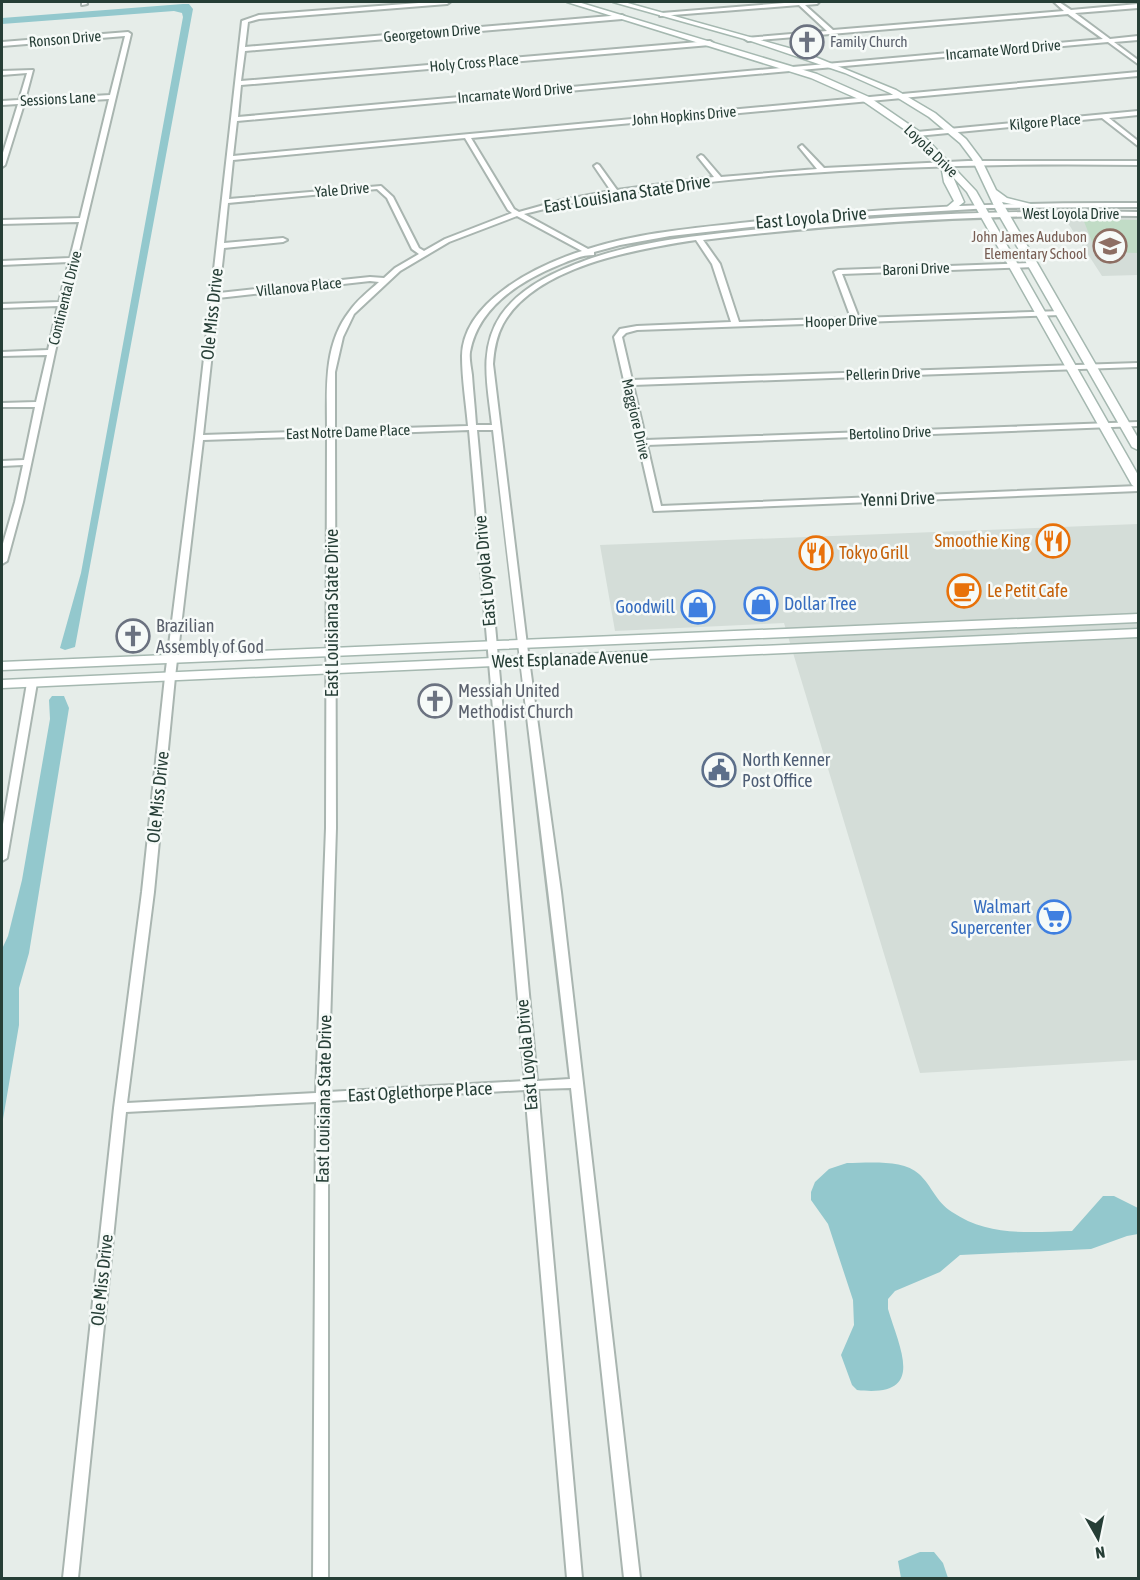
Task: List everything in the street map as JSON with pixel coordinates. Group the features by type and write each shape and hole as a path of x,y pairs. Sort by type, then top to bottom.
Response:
{"main road":[{"name":"Loyola Drive","path":"571,2 795,69 866,99 917,134 965,184 982,211 1138,487"},
{"name":"Loyola Drive","path":"617,2 748,39 832,66 900,96 951,130 979,162 1000,210 1093,366 1138,447"},
{"path":"622,17 662,15"},
{"path":"710,43 748,39"},
{"path":"945,163 949,182 959,202 952,207"},
{"path":"990,189 1004,200 1030,205"},
{"name":"West Esplanade Avenue","path":"2,666 623,642 1138,618"},
{"path":"1027,623 1034,638"},
{"path":"897,629 903,644"},
{"name":"West Esplanade Avenue","path":"2,684 1138,633"},
{"path":"765,635 770,651"},
{"path":"623,642 626,657"}],"street":[{"name":"Ole Miss Drive","path":"70,1578 120,1108 148,892 170,677 245,21 249,18 447,2"},
{"path":"800,2 832,32"},
{"path":"662,15 817,2"},
{"path":"1056,2 1138,62"},
{"path":"748,39 1138,6"},
{"name":"Georgetown Drive","path":"242,49 622,17"},
{"name":"Ronson Drive","path":"2,44 128,34"},
{"name":"Continental Drive","path":"2,561 128,34"},
{"name":"Incarnate Word Drive","path":"235,119 1138,38"},
{"name":"Holy Cross Place","path":"239,83 710,43"},
{"path":"2,74 31,71 2,165"},
{"name":"John Hopkins Drive","path":"230,158 1138,74"},
{"name":"Sessions Lane","path":"2,103 114,97"},
{"name":"Kilgore Place","path":"917,134 1138,113"},
{"path":"1103,117 1138,144"},
{"path":"467,136 511,210 600,258"},
{"path":"802,147 822,171"},
{"path":"701,157 719,179"},
{"name":"East Louisiana State Drive","path":"321,1578 322,1097 331,828 333,433 331,372 337,339 356,306 384,280 423,253 482,225 517,214 615,192 719,179 945,163 1138,162"},
{"path":"597,166 615,192"},
{"name":"Yale Drive","path":"224,201 379,187 390,197 416,249 423,253"},
{"name":"East Loyola Drive","path":"632,1578 555,892 522,645 489,350 500,321 519,299 546,281 600,258 637,249 699,239 855,222 1000,210 1030,205"},
{"name":"West Loyola Drive","path":"1030,205 1138,205"},
{"name":"East Loyola Drive","path":"575,1578 472,428 466,354 471,332 479,318 515,284 550,265 628,241 827,216 952,207 982,211"},
{"name":"West Loyola Drive","path":"1000,210 1138,214"},
{"path":"2,222 84,220"},
{"path":"699,239 719,272 736,325"},
{"path":"219,246 283,240"},
{"path":"2,263 74,260"},
{"name":"Baroni Drive","path":"856,321 838,272 1031,264"},
{"name":"Villanova Place","path":"214,296 370,279 384,280"},
{"path":"2,306 63,304"},
{"name":"Hooper Drive","path":"623,331 637,328 1060,313"},
{"name":"Maggiore Drive","path":"623,331 618,337 657,509"},
{"path":"2,354 51,352"},
{"name":"Pellerin Drive","path":"628,383 1138,364"},
{"path":"2,405 40,404"},
{"name":"Bertolino Drive","path":"642,443 1138,424"},
{"name":"East Notre Dame Place","path":"199,438 496,427"},
{"path":"2,463 27,462"},
{"name":"Yenni Drive","path":"657,509 1138,487"},
{"path":"2,858 33,683"},
{"name":"East Oglethorpe Place","path":"120,1108 576,1083"}],"shaded area":[{"name":"John James Audubon Elementary School","path":"1064,217 1138,217 1138,275 1102,276"},
{"path":"1138,524 1138,1060 920,1073 784,623 615,631 600,545"}],"green space":[{"path":"1083,219 1138,220 1138,253 1103,252 1095,249"}],"water":[{"path":"189,4 193,9 75,647 65,650 60,648 81,573 183,17 182,13 174,11 2,24 2,18"},
{"path":"52,696 64,696 69,708 29,953 19,988 19,1025 2,1125 2,949 8,936 22,880 50,719 49,700"},
{"path":"847,1163 885,1163 912,1169 919,1174 942,1204 952,1212 980,1226 1010,1231 1072,1231 1103,1196 1114,1196 1138,1208 1138,1234 1091,1249 960,1255 940,1272 895,1291 888,1299 888,1309 902,1355 901,1379 893,1386 879,1390 857,1390 852,1385 841,1355 854,1325 853,1300 828,1224 811,1200 815,1182 829,1169"},
{"path":"920,1552 934,1552 943,1563 948,1578 901,1578 898,1561"}],"place":[{"name":"Family Church","path":"807,42"},
{"name":"John James Audubon Elementary School","path":"1110,246"},
{"name":"Smoothie King","path":"1053,541"},
{"name":"Tokyo Grill","path":"816,553"},
{"name":"Le Petit Cafe","path":"964,591"},
{"name":"Dollar Tree","path":"761,604"},
{"name":"Goodwill","path":"698,607"},
{"name":"Brazilian Assembly of God","path":"133,636"},
{"name":"Messiah United Methodist Church","path":"435,701"},
{"name":"North Kenner Post Office","path":"719,770"},
{"name":"Walmart Supercenter","path":"1054,917"}]}
